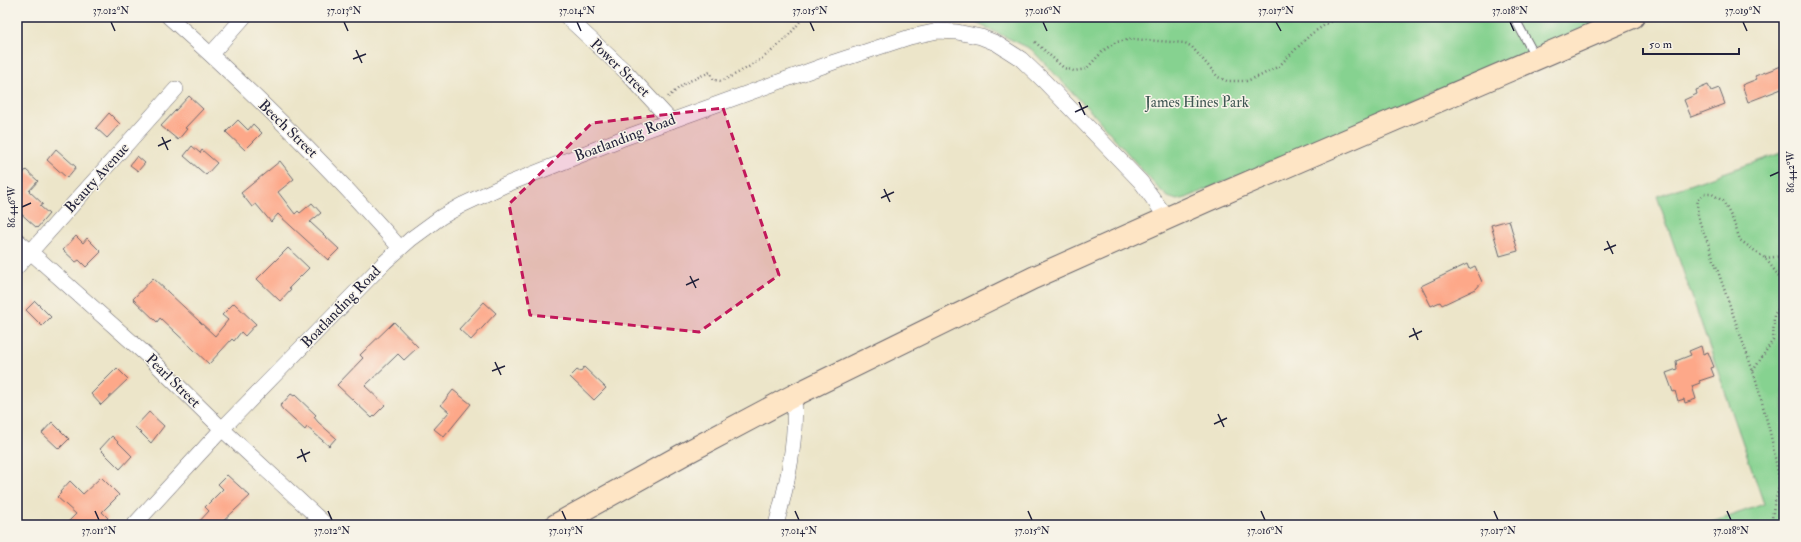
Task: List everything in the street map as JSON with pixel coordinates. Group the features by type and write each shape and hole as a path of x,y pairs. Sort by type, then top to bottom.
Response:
{"main road":[{"path":"556,525 684,454 794,396 958,314 1076,258 1633,17"}],"street":[{"name":"Beech Street","path":"169,17 211,54 322,163 400,248"},
{"path":"211,54 244,17"},
{"name":"Power Street","path":"567,17 626,72 671,121"},
{"name":"Boatlanding Road","path":"134,525 222,429 385,262 422,230 441,217 483,194 671,121 910,36 938,32 971,35 988,40 1004,48 1033,70 1141,182 1167,218"},
{"name":"Beauty Avenue","path":"17,267 176,89"},
{"name":"Pearl Street","path":"17,240 151,359 222,429 326,525"},
{"path":"776,525 788,478 795,438 794,396"}],"lane":[{"path":"1514,17 1536,58"}],"path":[{"path":"668,97 686,83 710,72 714,80 720,81 758,61 784,41 803,17"},
{"path":"862,17 879,17"},
{"path":"1035,42 1064,68 1074,71 1086,69 1104,50 1116,42 1133,40 1185,43 1197,52 1218,77 1227,81 1246,81 1260,76 1279,66 1311,34 1337,17"},
{"path":"1771,525 1774,505 1780,484 1763,403 1708,243 1700,224 1696,208 1698,200 1705,194 1712,194 1723,201 1733,220 1740,240 1764,258 1784,284"},
{"path":"1764,258 1784,256"},
{"path":"1753,371 1773,340 1774,315 1779,308 1784,308"}],"highlighted area":[{"path":"723,108 779,275 699,332 530,315 509,204 592,123"}],"green space":[{"name":"James Hines Park","path":"930,17 1610,17 1186,198 1177,200 1168,197 1156,186 1097,118 1031,49 972,21"},
{"path":"1784,152 1784,525 1709,525 1710,523 1764,504 1657,196"}],"building":[{"path":"1784,65 1784,88 1748,102 1742,85 1757,79 1755,76"},
{"path":"1708,85 1711,91 1719,88 1725,104 1691,117 1684,100 1697,94 1696,90"},
{"path":"189,96 203,109 185,128 187,129 178,140 161,126"},
{"path":"109,113 120,124 107,138 96,128"},
{"path":"238,120 248,130 253,124 262,133 245,150 226,132"},
{"path":"192,146 200,153 202,150 217,163 206,175 184,156"},
{"path":"56,149 76,167 67,178 47,160"},
{"path":"137,156 145,163 138,171 130,165"},
{"path":"280,161 294,179 278,192 295,214 298,211 300,213 312,203 321,213 310,222 339,249 328,260 278,214 271,222 256,204 252,207 241,193"},
{"path":"26,170 38,181 29,191 43,204 40,206 49,214 37,228 17,210 17,181"},
{"path":"1509,220 1518,251 1500,256 1491,225"},
{"path":"76,236 83,243 87,238 101,252 86,267 79,260 76,262 63,250"},
{"path":"288,248 309,268 289,288 291,289 280,301 257,279"},
{"path":"1467,264 1469,269 1475,266 1482,282 1476,289 1442,305 1440,302 1431,306 1421,286"},
{"path":"153,278 215,336 228,320 222,315 234,303 256,324 245,336 241,332 234,341 232,339 209,364 160,318 157,322 133,299"},
{"path":"35,301 51,317 42,326 26,310"},
{"path":"484,302 496,313 471,340 459,329"},
{"path":"394,322 418,347 404,360 398,354 365,386 385,405 372,418 337,385 363,358 360,355"},
{"path":"1701,346 1703,354 1708,352 1714,367 1711,368 1714,376 1699,381 1700,383 1692,386 1696,399 1685,403 1684,399 1678,401 1666,373 1677,369 1676,361 1691,355 1689,351"},
{"path":"584,367 606,388 594,400 570,377 577,370 580,372"},
{"path":"117,368 128,379 101,405 91,394"},
{"path":"453,390 471,404 444,437 434,429 449,412 441,405"},
{"path":"291,394 294,396 295,395 316,415 314,417 318,422 336,438 329,446 307,427 305,430 280,406"},
{"path":"149,412 164,426 151,443 135,427"},
{"path":"52,422 69,439 59,449 42,433"},
{"path":"112,436 132,456 120,469 100,449"},
{"path":"227,475 250,496 219,525 196,525 209,511 205,507 223,489 218,484"},
{"path":"101,477 119,495 102,512 108,518 101,525 65,525 76,514 57,497 61,493 60,492 70,481 83,494"}]}
